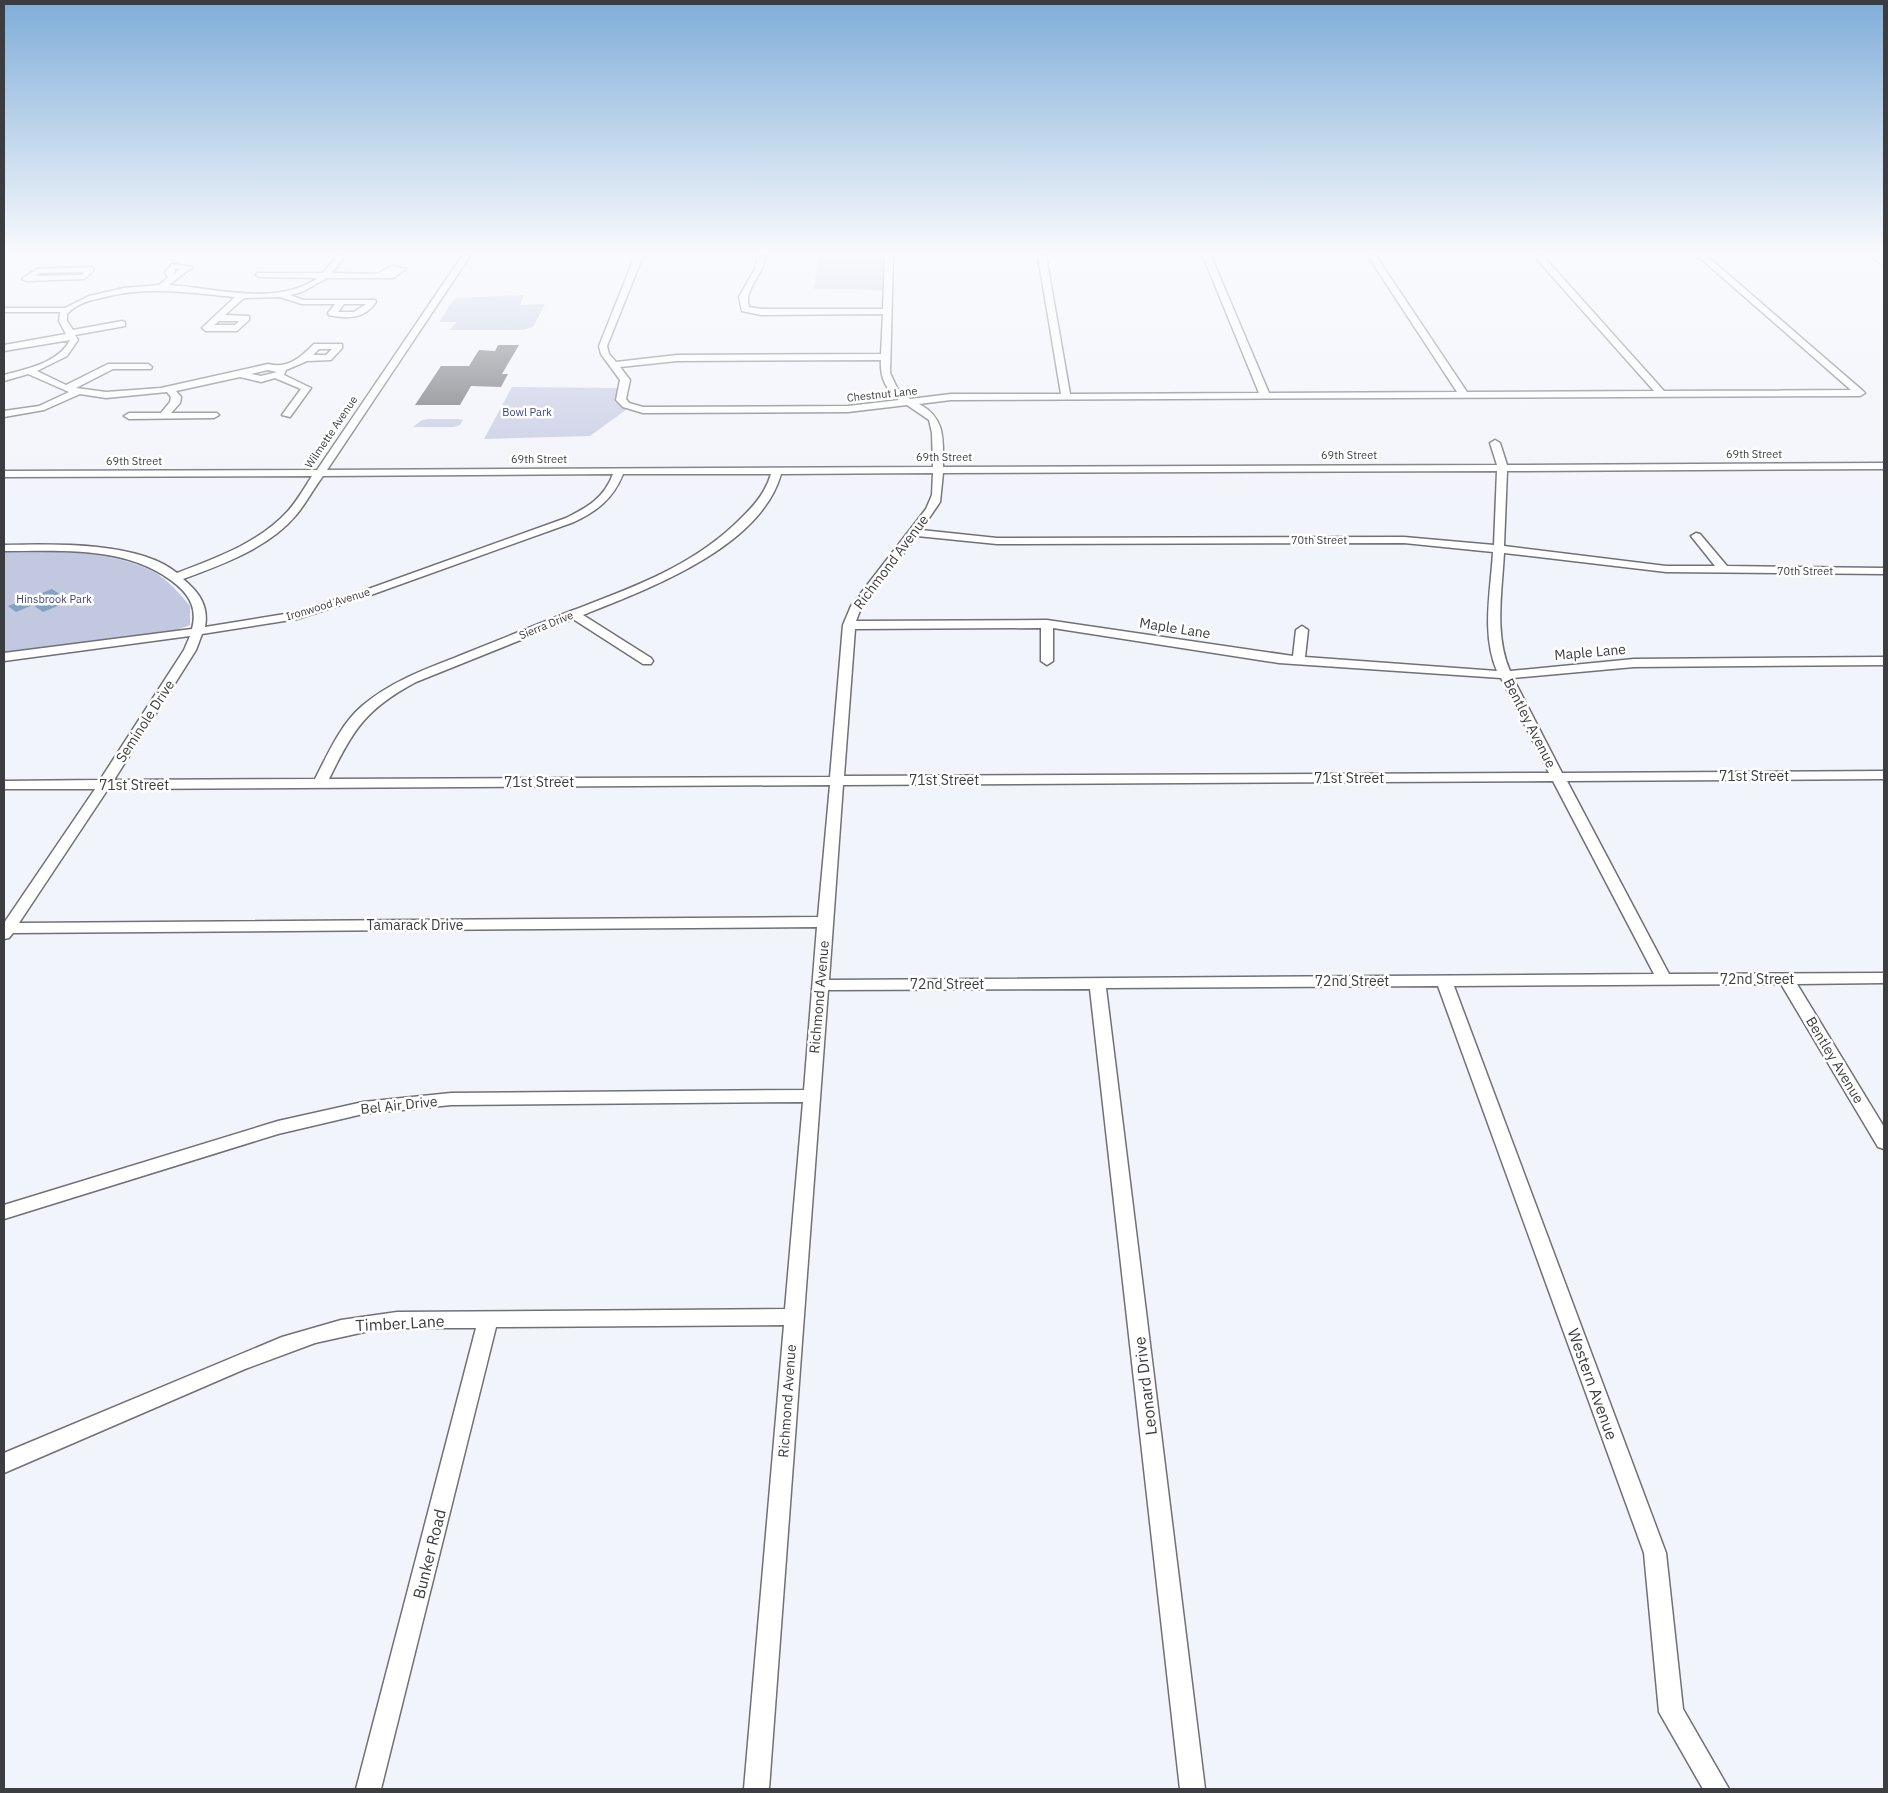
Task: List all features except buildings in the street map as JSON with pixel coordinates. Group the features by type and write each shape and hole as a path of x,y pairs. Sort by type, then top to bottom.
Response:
{"street":[{"path":"4,348 48,340"},
{"path":"4,377 51,362 67,352 74,343 73,340"},
{"name":"Wilmette Avenue","path":"178,577 228,556 272,532 293,512 409,340"},
{"path":"605,340 604,350 613,365 677,358 886,357"},
{"name":"Richmond Avenue","path":"756,1789 849,625 855,608 934,506 937,496 936,424 928,414 896,395 887,381 887,340"},
{"path":"1056,340 1066,396"},
{"path":"1242,340 1265,395"},
{"path":"1427,340 1464,395"},
{"path":"1613,340 1662,394"},
{"name":"Chestnut Lane","path":"613,365 620,370 625,380 621,398 626,405 650,410 836,409 909,403 951,397 1860,393 1798,340"},
{"path":"28,370 66,389 77,392 118,395 170,390 243,370 254,378 279,372 306,358"},
{"path":"66,389 111,366 148,367"},
{"path":"279,372 306,388 287,415"},
{"path":"164,415 176,400 176,397 170,390"},
{"path":"4,414 41,408 77,392"},
{"path":"129,416 214,415"},
{"name":"Bentley Avenue","path":"1496,443 1501,457 1502,468 1494,631 1498,658 1557,777 1664,979"},
{"name":"69th Street","path":"4,474 1884,466"},
{"name":"Ironwood Avenue","path":"4,657 270,621 323,607 570,520 606,498 613,490 619,471"},
{"name":"Sierra Drive","path":"320,784 348,729 358,714 377,698 412,679 655,582 711,552 734,533 764,501 772,489 777,471"},
{"name":"70th Street","path":"913,532 983,541 1383,540 1436,542 1666,569 1884,571"},
{"path":"1696,536 1725,571"},
{"path":"4,548 70,548 109,553 150,564 178,577 197,602 200,610 198,631"},
{"path":"574,614 647,661"},
{"path":"1047,624 1047,661"},
{"name":"Maple Lane","path":"849,625 1047,624 1299,660 1505,675 1650,663 1884,661"},
{"path":"1299,660 1302,630"},
{"name":"Seminole Drive","path":"5,930 104,785 190,650 198,631"},
{"name":"71st Street","path":"4,786 1884,775"},
{"name":"Tamarack Drive","path":"5,930 826,922"},
{"name":"72nd Street","path":"820,985 1884,978"},
{"name":"Bentley Avenue","path":"1786,979 1884,1142"},
{"name":"Western Avenue","path":"1444,981 1655,1553 1671,1712 1717,1789"},
{"name":"Leonard Drive","path":"1097,983 1193,1789"},
{"name":"Bel Air Drive","path":"4,1212 278,1128 363,1108 451,1099 810,1096"},
{"name":"Timber Lane","path":"4,1463 305,1336 340,1327 370,1322 793,1317"},
{"name":"Bunker Road","path":"370,1789 488,1320"}],"green space":[{"name":"Bowl Park","path":"512,387 618,388 615,402 627,409 590,436 484,439"},
{"path":"422,420 463,420 460,425 454,427 413,427"},
{"name":"Hinsbrook Park","path":"4,552 80,553 118,559 154,572 169,583 190,606 190,625 177,630 4,653"}],"shaded area":[{"path":"52,589 70,601 43,612 33,605 16,612 8,606"}]}
